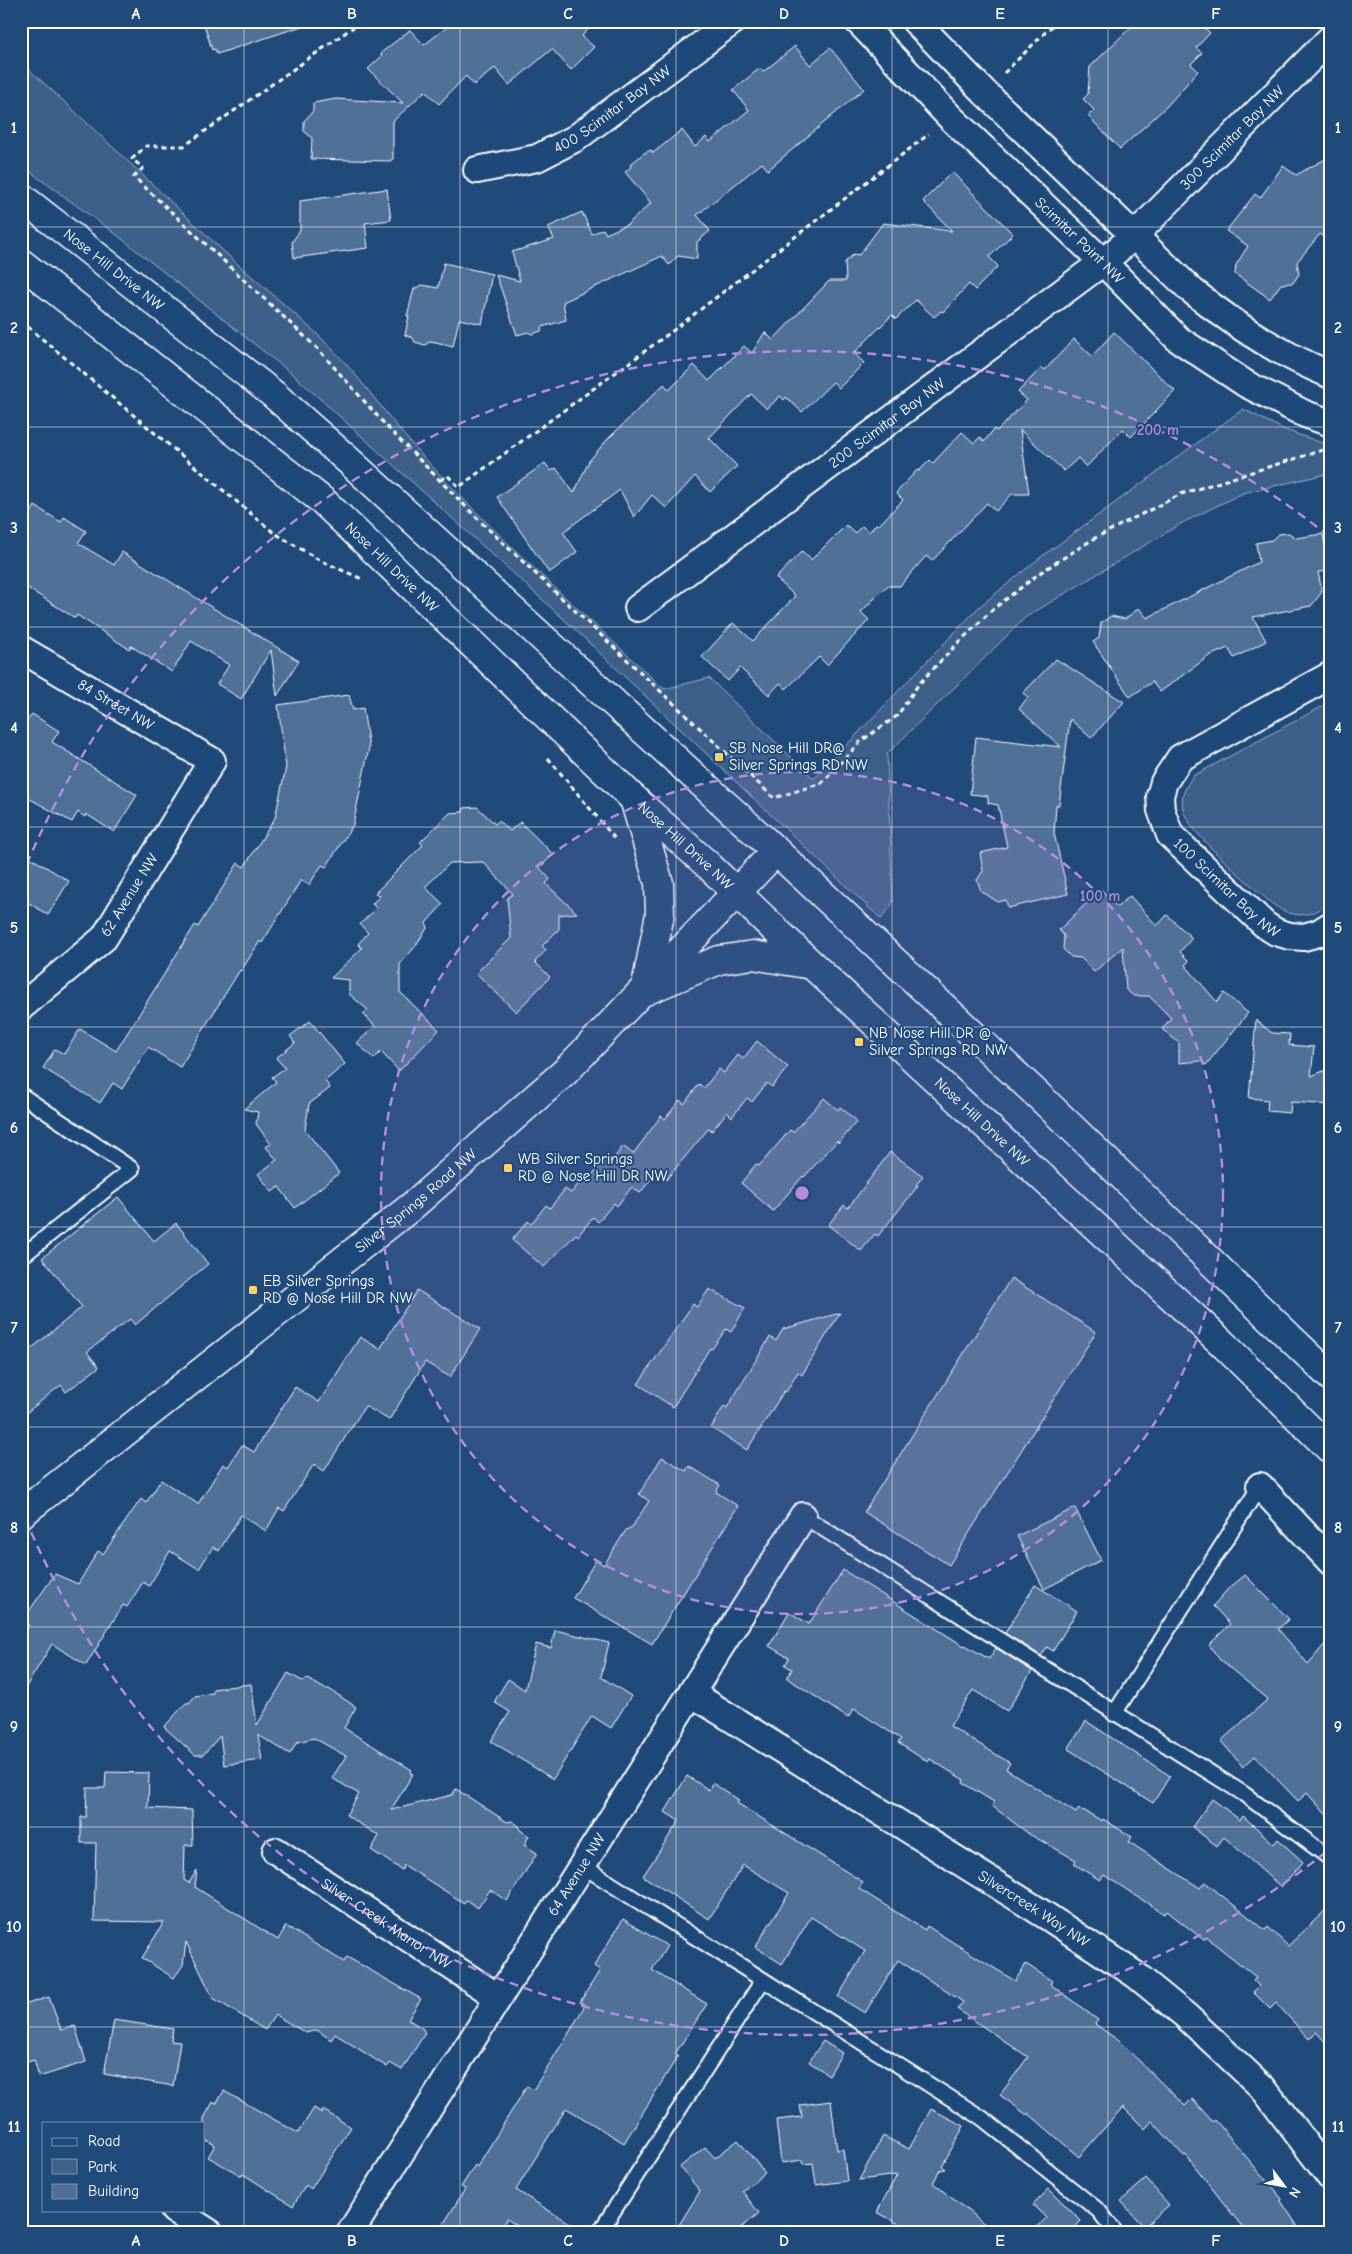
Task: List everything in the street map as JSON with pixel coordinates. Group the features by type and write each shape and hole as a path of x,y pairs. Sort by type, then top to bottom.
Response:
{"main road":[{"name":"Nose Hill Drive NW","path":"21,196 273,394 776,851 1040,1097 1331,1377"},
{"name":"Nose Hill Drive NW","path":"21,263 324,502 634,799 737,892 812,965 1200,1323 1331,1450"},
{"path":"634,799 660,883 660,914 645,991"},
{"name":"Silver Springs Road NW","path":"21,1514 411,1207 566,1072 776,851"},
{"path":"645,991 719,960 754,955 812,965"}],"street":[{"name":"400 Scimitar Bay NW","path":"477,170 537,158 576,138 733,21"},
{"name":"Scimitar Point NW","path":"858,21 951,118 1103,262 1178,339 1246,384 1305,414 1331,423"},
{"path":"915,21 1133,237 1213,308 1279,352 1331,375"},
{"name":"300 Scimitar Bay NW","path":"1133,237 1331,38"},
{"name":"200 Scimitar Bay NW","path":"638,608 1103,262 1133,237"},
{"name":"84 Street NW","path":"21,648 212,761"},
{"name":"100 Scimitar Bay NW","path":"1331,675 1180,758 1164,782 1160,796 1164,823 1170,835 1265,925 1290,936 1304,936 1318,933 1331,925"},
{"name":"62 Avenue NW","path":"21,1007 104,938 212,761"},
{"path":"1260,1486 1331,1562"},
{"name":"64 Avenue NW","path":"350,2233 803,1516"},
{"name":"Silvercreek Way NW","path":"691,1693 1045,1915 1136,1975 1186,2016 1263,2088 1331,2178"},
{"name":"Silver Creek Manor NW","path":"276,1851 498,1997"},
{"path":"177,2212 210,2233"}],"lane":[{"path":"21,1096 132,1169 21,1257"},
{"path":"1114,1714 1260,1486"},
{"path":"803,1516 1114,1714 1244,1794 1331,1860"},
{"path":"581,1865 982,2118 1100,2211 1116,2233"},
{"path":"598,2233 763,1980"}],"path":[{"path":"362,21 184,146 146,146 132,159 143,168 134,177 318,349 388,428 483,524 774,798 822,783 861,741 897,716 918,685 992,610 1041,572 1095,538 1181,494 1331,448"},
{"path":"999,78 1057,21"},
{"path":"440,480 447,475 459,487 672,332 930,134"},
{"path":"21,321 273,532 319,560 366,581"},
{"path":"544,754 622,848"}],"green space":[{"path":"21,62 231,258 331,347 404,436 476,512 664,689 709,678 814,779 979,607 1037,560 1243,409 1285,430 1331,446 1331,473 1243,493 1182,523 1026,617 887,754 893,903 881,919 567,622 297,378 117,235 21,165"},
{"path":"1325,705 1331,705 1331,899 1317,911 1301,915 1293,914 1285,912 1270,902 1207,844 1187,819 1182,800 1186,787 1193,776"}],"building":[{"path":"203,21 301,21 302,26 217,54 215,49 212,50"},
{"path":"455,21 596,21 582,36 594,47 571,70 552,49 509,85 495,68 474,85 466,76 439,104 425,91 393,121 393,159 390,161 311,159 312,138 304,131 304,121 313,111 313,103 336,99 403,103 368,69 381,57 382,52 410,30 424,45"},
{"path":"1137,21 1198,21 1210,33 1196,48 1202,53 1191,64 1198,71 1167,106 1120,149 1088,116 1094,110 1083,99 1088,94 1090,67"},
{"path":"795,46 810,65 830,48 864,89 768,170 762,163 697,215 710,231 697,242 697,259 678,256 669,265 662,256 563,302 566,320 542,327 541,331 532,334 528,332 517,335 496,275 520,281 512,252 554,239 548,227 582,212 592,234 603,229 606,234 628,224 651,203 625,172 631,167 630,165 644,153 651,150 653,153 682,130 695,147 706,137 710,142 749,110 733,90 760,68 763,72"},
{"path":"1331,156 1331,241 1320,234 1297,262 1299,274 1293,283 1281,284 1270,299 1235,274 1236,265 1248,246 1226,231 1255,194 1260,198 1283,166 1296,175"},
{"path":"952,172 1013,234 989,257 998,266 975,290 969,284 943,312 941,311 934,317 916,300 896,319 892,315 854,353 864,363 839,388 833,382 802,412 786,397 784,400 780,396 767,409 751,394 709,438 737,466 710,492 695,476 666,508 652,495 634,517 620,490 563,532 577,552 549,573 497,497 545,463 551,471 556,468 574,493 589,461 606,441 664,384 669,390 694,365 709,381 744,346 752,353 765,332 773,340 829,281 846,281 845,262 854,254 859,255 883,223 952,231 923,201"},
{"path":"387,189 391,220 365,223 368,248 294,258 292,242 300,230 300,201"},
{"path":"444,263 492,274 482,324 459,319 453,346 431,341 425,345 415,342 413,338 405,335 409,316 407,316 414,289 422,285 438,288"},
{"path":"1114,332 1175,391 1131,437 1123,429 1086,467 1078,458 1064,471 1020,430 1029,494 1012,494 996,511 987,503 932,561 926,556 900,586 887,586 861,612 869,620 827,665 819,657 786,689 780,683 769,695 740,668 728,681 702,657 733,623 753,641 795,596 776,578 802,551 811,560 846,525 855,533 862,526 869,532 876,524 879,525 903,500 896,493 917,470 919,471 930,460 933,463 962,432 974,443 980,437 984,442 994,429 997,431 1027,400 1018,392 1042,367 1045,370 1074,339 1092,356"},
{"path":"35,506 61,522 64,517 86,531 78,543 114,565 122,552 299,661 277,696 271,650 241,699 217,684 229,665 191,641 172,672 131,646 129,649 77,615 75,618 21,584 21,527"},
{"path":"1289,533 1296,538 1323,534 1326,551 1330,553 1331,571 1318,572 1322,592 1311,606 1253,617 1266,641 1234,658 1228,648 1209,656 1160,692 1152,682 1130,697 1093,642 1099,638 1101,623 1111,616 1125,619 1139,608 1147,618 1259,562 1256,543 1272,540 1278,534"},
{"path":"1056,659 1124,702 1091,738 1070,719 1059,805 1056,805 1054,833 1068,894 1008,908 1006,900 998,902 981,891 977,880 983,871 980,853 1007,847 998,805 988,803 988,796 970,794 976,737 1061,747 1019,709 1028,697 1023,693"},
{"path":"349,695 353,710 363,708 369,748 353,825 326,867 322,865 309,885 301,880 262,943 260,941 240,970 180,1067 148,1047 122,1089 113,1083 100,1103 43,1068 55,1049 64,1054 80,1029 116,1051 195,925 198,927 238,863 244,867 275,818 286,767 278,705"},
{"path":"32,714 59,731 52,742 137,795 114,832 86,814 85,817 78,812 72,822 21,794 21,730"},
{"path":"477,807 495,824 499,821 510,831 520,822 553,854 540,868 550,879 546,884 577,913 559,915 559,929 542,946 546,950 535,962 550,977 516,1012 476,973 511,938 507,898 513,894 483,862 450,863 425,887 443,904 426,923 428,927 414,948 400,964 400,992 439,1030 399,1071 381,1052 374,1059 357,1043 375,1026 363,1014 368,1010 349,994 349,980 331,978 362,948 358,944 368,933 360,924 377,908 372,904 380,896 375,893 423,845 420,842 450,813 463,812 464,808"},
{"path":"21,852 69,881 48,915 21,898"},
{"path":"1101,889 1117,907 1130,896 1157,926 1167,915 1192,938 1180,952 1189,961 1185,965 1217,1002 1224,993 1248,1013 1206,1065 1201,1061 1179,1063 1179,1043 1162,1029 1171,1018 1149,996 1134,996 1126,990 1123,947 1094,972 1081,958 1071,957 1063,949 1064,936 1059,930"},
{"path":"1256,1020 1272,1033 1290,1034 1289,1045 1314,1047 1311,1076 1331,1068 1331,1105 1291,1102 1290,1113 1267,1111 1268,1100 1249,1098"},
{"path":"310,1021 345,1064 325,1081 330,1088 309,1104 305,1130 339,1173 295,1208 279,1187 272,1192 258,1174 277,1160 266,1147 271,1144 256,1124 258,1112 244,1109 276,1082 272,1077 285,1068 276,1058 295,1043 290,1036"},
{"path":"757,1041 788,1067 772,1087 767,1083 752,1102 747,1098 732,1117 727,1112 712,1131 709,1128 666,1180 659,1169 640,1193 632,1187 617,1206 614,1203 598,1222 593,1217 578,1236 576,1234 544,1267 512,1240 528,1221 531,1224 546,1205 550,1208 565,1189 571,1193 586,1175 590,1178 604,1160 610,1164 623,1146 633,1154 661,1116 665,1119 680,1100 684,1104 699,1084 704,1088 719,1069 724,1073 738,1055 743,1059"},
{"path":"824,1098 838,1110 840,1107 857,1121 839,1143 837,1141 803,1176 773,1211 741,1183 756,1164 759,1166 790,1130 793,1132"},
{"path":"890,1152 923,1176 916,1185 918,1186 878,1236 875,1234 861,1251 828,1225 844,1205 848,1208"},
{"path":"118,1197 154,1241 176,1223 208,1264 135,1325 130,1319 87,1352 99,1367 66,1392 61,1385 21,1417 21,1357 82,1307 42,1258"},
{"path":"1011,1278 1096,1332 949,1565 864,1512"},
{"path":"709,1289 745,1308 731,1332 726,1329 712,1349 710,1348 673,1407 638,1384 693,1304 697,1307"},
{"path":"417,1290 480,1329 450,1377 425,1362 389,1420 365,1406 324,1471 314,1464 284,1511 279,1508 266,1531 241,1515 219,1551 213,1547 199,1569 170,1551 149,1586 143,1582 127,1607 123,1605 86,1665 52,1644 21,1695 21,1637 29,1625 22,1621 55,1574 78,1584 98,1551 103,1554 141,1499 146,1503 161,1480 198,1504 223,1464 228,1467 242,1445 254,1452 295,1387 319,1402 360,1337 380,1349"},
{"path":"840,1313 802,1375 798,1372 786,1392 784,1391 747,1450 711,1428 724,1406 727,1408 770,1337 776,1341 783,1329"},
{"path":"662,1457 686,1471 689,1466 720,1485 716,1492 738,1506 652,1644 573,1598 596,1560 604,1565 626,1530 632,1527 649,1501 639,1494"},
{"path":"1075,1508 1101,1560 1044,1589 1017,1536"},
{"path":"843,1570 964,1646 989,1659 996,1648 1032,1671 1007,1711 973,1690 950,1726 1010,1763 1006,1769 1076,1813 1079,1809 1102,1821 1103,1819 1132,1837 1129,1842 1200,1888 1205,1882 1265,1930 1268,1927 1288,1946 1331,1905 1331,2048 1316,2032 1309,2039 1276,2003 1270,2009 1253,1992 1259,1986 1253,1980 1256,1977 1206,1937 1204,1940 1167,1911 1164,1914 1104,1875 1100,1880 1074,1864 1076,1860 1029,1834 992,1806 994,1802 963,1783 964,1780 930,1759 928,1762 898,1743 901,1739 854,1709 848,1718 787,1678 792,1669 785,1665 789,1658 769,1646 789,1612 809,1624"},
{"path":"1245,1575 1289,1619 1278,1629 1308,1664 1331,1637 1331,1820 1307,1793 1298,1801 1255,1756 1243,1767 1221,1741 1268,1699 1220,1660 1209,1645 1230,1624 1213,1606 1227,1590"},
{"path":"1035,1585 1077,1611 1053,1651 1047,1647 1041,1656 1005,1633"},
{"path":"555,1630 609,1643 601,1677 631,1696 611,1728 592,1716 553,1779 491,1741 510,1712 494,1702 508,1679 525,1690 536,1644 551,1648"},
{"path":"288,1673 302,1681 308,1679 325,1689 329,1689 356,1707 344,1728 412,1770 410,1773 413,1774 391,1810 452,1795 456,1789 507,1822 512,1821 529,1836 524,1845 537,1853 507,1901 490,1890 478,1908 466,1900 464,1903 404,1865 402,1870 371,1850 379,1836 346,1815 359,1794 332,1778 346,1756 314,1738 297,1742 290,1754 258,1735 262,1760 224,1765 220,1736 203,1755 195,1755 164,1727 195,1696 213,1693 213,1689 251,1684 257,1725"},
{"path":"1086,1721 1170,1776 1153,1803 1068,1749"},
{"path":"106,1772 149,1773 148,1808 192,1810 193,1845 185,1845 184,1880 189,1883 197,1870 195,1887 278,1940 286,1926 344,1962 347,1957 421,1999 408,2019 423,2029 425,2033 402,2070 390,2063 387,2067 335,2034 331,2040 317,2030 306,2033 275,2015 265,2030 213,1998 186,1942 183,1965 174,1978 142,1958 164,1922 94,1921 96,1843 81,1843 81,1817 86,1817 87,1788 105,1788"},
{"path":"687,1776 709,1790 712,1783 739,1800 737,1803 863,1882 859,1889 925,1930 927,1926 1015,1981 1026,1964 1052,1981 1050,1984 1098,2020 1095,2024 1119,2041 1185,2106 1192,2099 1213,2122 1215,2120 1282,2199 1281,2201 1302,2233 1247,2233 1186,2155 1184,2156 1152,2121 1145,2129 1123,2107 1079,2157 1028,2113 1027,2115 1000,2095 1028,2057 957,2009 963,2002 898,1960 865,2013 838,1997 865,1951 811,1917 782,1964 755,1947 789,1893 743,1865 709,1919 643,1876 679,1821 665,1812"},
{"path":"1212,1799 1240,1820 1243,1816 1274,1844 1278,1839 1303,1862 1281,1887 1224,1837 1217,1846 1192,1827"},
{"path":"623,1919 667,1946 652,1970 707,2004 675,2054 678,2056 624,2143 566,2108 516,2190 585,2233 528,2233 507,2219 499,2233 438,2233 465,2189 461,2187 475,2165 477,2167 527,2086 533,2090 572,2028 585,2005 580,2002 600,1970 594,1966"},
{"path":"49,1997 61,2030 75,2026 86,2062 39,2077 34,2060 21,2064 21,2006"},
{"path":"114,2020 173,2029 171,2041 180,2042 173,2086 104,2074"},
{"path":"823,2041 842,2053 829,2075 809,2062"},
{"path":"224,2091 298,2133 314,2108 322,2113 323,2110 351,2127 311,2189 306,2185 293,2206 243,2174 242,2176 208,2157 215,2145 205,2140 204,2118 213,2102 216,2104"},
{"path":"831,2101 837,2150 843,2149 847,2181 816,2185 813,2163 804,2164 803,2160 781,2163 776,2120 802,2117 800,2105"},
{"path":"931,2109 964,2126 942,2166 946,2169 940,2170 933,2183 996,2233 916,2233 877,2212 897,2175 859,2180 883,2136 909,2149"},
{"path":"738,2140 765,2173 742,2191 759,2213 735,2233 674,2233 700,2191 680,2167 705,2147 715,2158"},
{"path":"1146,2179 1169,2205 1144,2227 1121,2201"},
{"path":"1049,2189 1081,2221 1070,2233 1032,2233 1046,2218 1033,2205"}],"place":[{"name":"SB Nose Hill DR@ Silver Springs RD NW","path":"719,757"},
{"name":"NB Nose Hill DR @ Silver Springs RD NW","path":"859,1042"},
{"name":"WB Silver Springs RD @ Nose Hill DR NW","path":"508,1168"},
{"name":"EB Silver Springs RD @ Nose Hill DR NW","path":"253,1290"}]}
